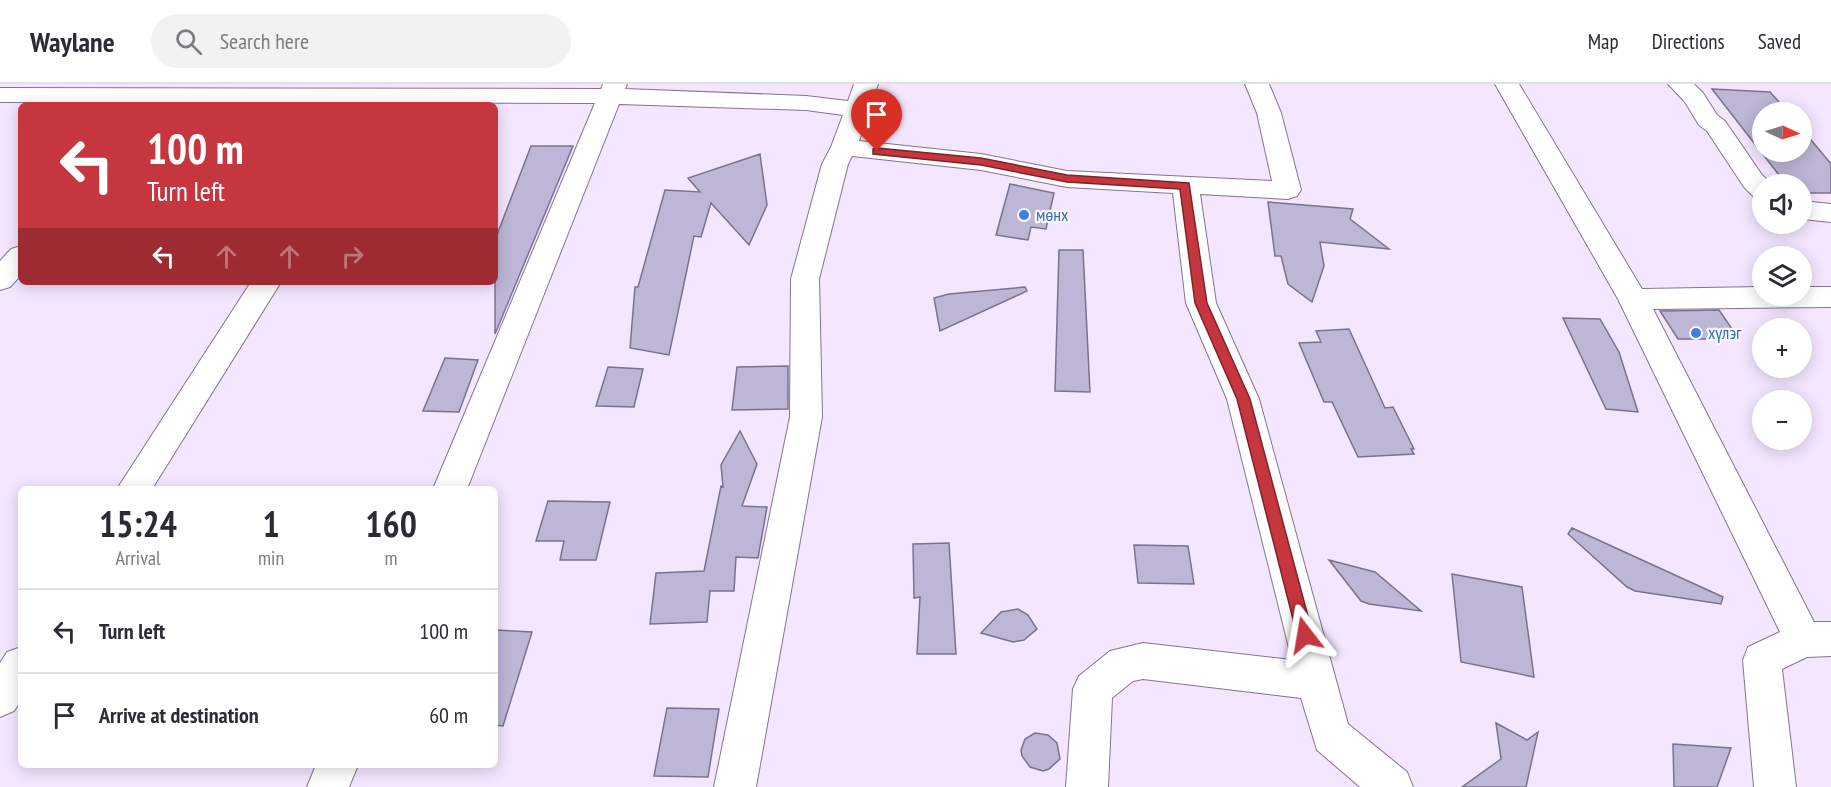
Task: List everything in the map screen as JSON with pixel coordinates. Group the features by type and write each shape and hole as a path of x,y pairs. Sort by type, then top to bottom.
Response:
{"street":[{"path":"844,147 981,162 1067,179 1288,190 1269,113 1257,84"},
{"path":"1507,84 1633,299 1817,640 1762,660 1775,787"},
{"path":"1680,84 1685,91 1691,93 1710,123 1716,126 1752,180"},
{"path":"451,486 612,90"},
{"path":"0,95 386,94 612,90 806,104 861,96 844,147 835,164 805,279 806,417 735,787"},
{"path":"1185,186 1201,303 1243,399 1331,736 1392,787"},
{"path":"1812,211 1831,213"},
{"path":"0,280 18,259"},
{"path":"136,486 264,285"},
{"path":"1633,299 1831,297"},
{"path":"1087,787 1093,689 1124,664 1143,661 1316,681"},
{"path":"0,698 18,671"},
{"path":"328,787 336,768"}],"building":[{"path":"1712,89 1770,92 1779,102 1752,102 1752,140"},
{"path":"1812,141 1831,164 1831,193 1812,193 1812,174 1778,174 1769,162 1812,162"},
{"path":"531,146 573,146 495,334 498,232"},
{"path":"760,154 767,205 749,245 711,203 701,237 694,236 669,355 630,348 635,287 638,287 665,190 700,192 688,178"},
{"path":"1010,184 1054,193 1046,229 1031,227 1028,240 996,235"},
{"path":"1268,202 1353,209 1350,219 1389,249 1320,242 1324,266 1312,302 1288,284 1281,256 1275,256"},
{"path":"1059,250 1083,250 1090,392 1055,391"},
{"path":"1025,287 1027,291 940,331 934,298 949,294"},
{"path":"1719,310 1739,339 1678,339 1660,311"},
{"path":"1563,318 1600,319 1619,352 1638,412 1606,409"},
{"path":"1349,329 1385,408 1393,407 1414,449 1411,449 1414,454 1358,457 1332,402 1324,402 1299,343 1321,342 1316,331"},
{"path":"445,358 478,360 459,412 423,411"},
{"path":"788,366 788,409 732,410 737,367"},
{"path":"608,367 643,369 634,407 596,406"},
{"path":"740,431 757,464 742,506 767,507 758,558 736,557 734,591 710,591 707,622 650,624 656,573 704,571 721,486 723,487 721,465"},
{"path":"548,501 610,502 596,560 560,560 564,541 536,541"},
{"path":"1572,528 1723,597 1721,604 1635,591 1627,587 1568,534"},
{"path":"949,543 956,654 917,654 920,597 914,598 913,544"},
{"path":"1134,545 1188,546 1194,584 1138,583"},
{"path":"1329,560 1375,572 1421,611 1361,601"},
{"path":"1452,574 1522,587 1534,677 1461,662"},
{"path":"1018,609 1028,615 1037,629 1024,640 1013,642 981,633 1001,612"},
{"path":"498,630 532,632 503,726 498,725"},
{"path":"667,708 719,709 708,777 654,776"},
{"path":"1496,723 1527,740 1538,732 1526,787 1462,787 1501,759"},
{"path":"1035,733 1048,735 1057,743 1060,759 1049,769 1043,771 1030,767 1022,756 1021,750 1025,739"},
{"path":"1673,744 1731,748 1717,787 1674,787"}],"place":[{"name":"мөнх","path":"1024,215"},
{"name":"хүлэг","path":"1696,333"}],"route":[{"path":"877,151 981,162 1067,179 1185,186 1201,303 1243,399 1305,635"}]}
